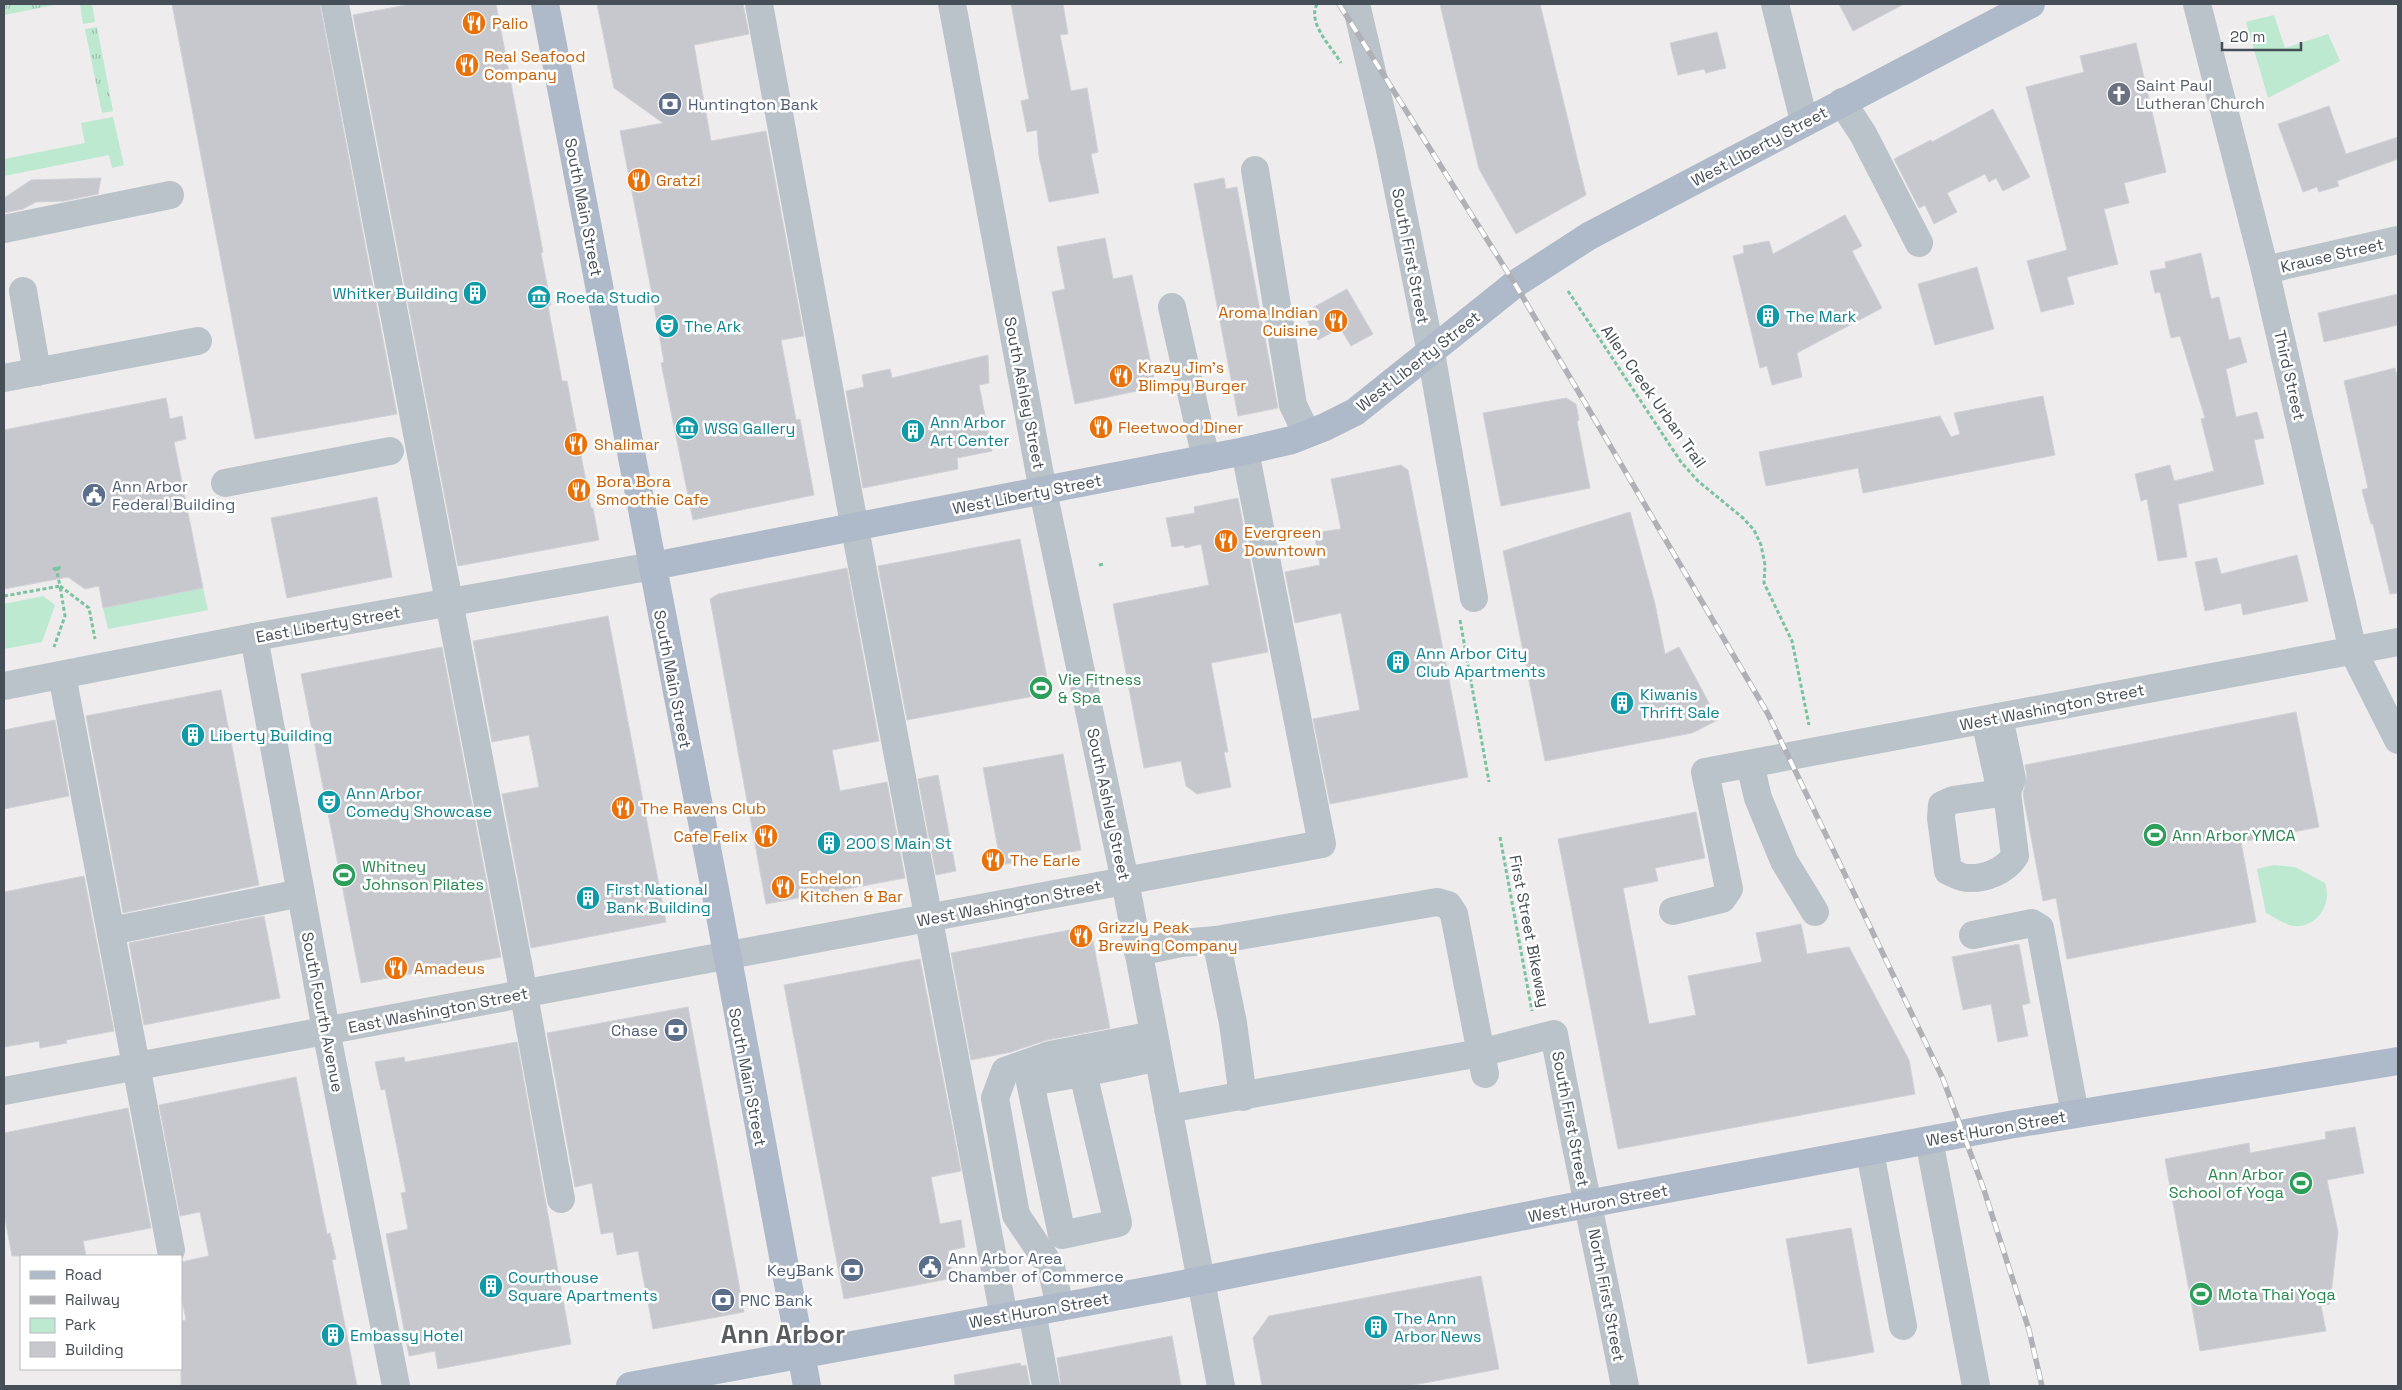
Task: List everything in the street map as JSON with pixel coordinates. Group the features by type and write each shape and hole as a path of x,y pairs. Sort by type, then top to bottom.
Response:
{"main road":[{"name":"South Main Street","path":"545,4 807,1386"},
{"name":"West Liberty Street","path":"653,566 1206,459 1292,440 1354,412 1431,353 1515,284 1589,236 1804,121 2031,4"},
{"name":"West Huron Street","path":"630,1386 1200,1281 1588,1204 1929,1140 2398,1061"}],"street":[{"path":"334,4 524,994 561,1199"},
{"path":"759,4 855,527 1004,1317"},
{"name":"South Ashley Street","path":"952,4 1043,491 1125,881 1221,1386"},
{"name":"South First Street","path":"1356,4 1389,145 1431,353 1467,607"},
{"path":"1775,4 1804,121"},
{"name":"Third Street","path":"2197,4 2266,270 2354,651 2398,740"},
{"path":"1842,102 1863,134 1919,243"},
{"path":"1255,170 1293,405 1306,434"},
{"path":"4,229 170,195"},
{"name":"Krause Street","path":"2266,270 2398,240"},
{"path":"23,291 37,372"},
{"path":"1172,307 1206,459"},
{"path":"4,378 198,341"},
{"path":"225,483 390,450"},
{"name":"West Washington Street","path":"726,956 1322,844 1245,451"},
{"name":"East Liberty Street","path":"4,686 254,637 653,566"},
{"name":"South Fourth Avenue","path":"254,637 326,1030 396,1386"},
{"name":"West Washington Street","path":"1673,911 1722,899 1729,889 1705,772 2398,642"},
{"path":"62,675 171,1250"},
{"path":"1992,719 1999,783 2007,792"},
{"path":"1750,764 1758,798 1784,862 1815,912"},
{"path":"111,932 301,893"},
{"path":"1138,952 1180,943 1216,940 1437,902 1448,904 1454,914 1482,1064"},
{"path":"1973,935 2032,923 2040,928 2075,1114"},
{"path":"1216,940 1233,1023 1242,1097"},
{"name":"East Washington Street","path":"4,1091 726,956"},
{"path":"1168,1109 1482,1064 1544,1027"},
{"name":"South First Street","path":"1544,1027 1588,1204"},
{"path":"1080,1062 1118,1223 1062,1235 1030,1082 1080,1062 1156,1046"},
{"path":"1060,1306 1051,1267 1016,1215 995,1098 1005,1071 1050,1055 1080,1062"},
{"path":"1929,1140 1976,1386"},
{"path":"1870,1152 1903,1326"},
{"name":"North First Street","path":"1588,1204 1625,1386"},
{"path":"1032,1312 1046,1386"}],"path":[{"path":"1316,4 1313,11 1314,20 1344,68"},
{"name":"Allen Creek Urban Trail","path":"1568,291 1680,462 1698,481 1743,518 1754,530 1761,545 1764,558 1764,583 1792,641 1809,725"},
{"path":"1099,565 1105,564"},
{"path":"54,647 65,616 56,568"},
{"path":"18,586 19,593"},
{"path":"4,596 60,586 89,608 95,639"},
{"path":"1467,607 1489,782"},
{"name":"First Street Bikeway","path":"1500,837 1544,1027"}],"green space":[{"path":"80,4 92,4 95,22 83,24"},
{"path":"4,5 54,5 4,15"},
{"path":"2274,15 2285,48 2328,34 2340,61 2268,98 2246,22"},
{"path":"97,27 113,111 102,113 85,29"},
{"path":"113,117 124,165 112,168 109,155 4,176 4,159 85,143 81,123"},
{"path":"203,588 208,610 108,629 103,608"},
{"path":"43,596 55,605 42,642 4,649 4,604"},
{"path":"2274,865 2295,867 2325,883 2327,897 2325,904 2318,917 2313,921 2295,926 2286,924 2266,913 2257,869"}],"building":[{"path":"172,4 320,4 397,414 255,439"},
{"path":"412,4 496,4 543,252 541,253 551,305 548,306 562,381 567,381 591,508 593,508 599,540 458,566 353,15"},
{"path":"597,4 743,4 749,34 694,45 711,141 766,131 804,336 781,340 796,420 800,419 814,495 693,520 661,363 664,362 620,131 663,123 614,88"},
{"path":"1011,4 1063,4 1068,34 1060,35 1071,91 1087,88 1098,152 1091,154 1099,193 1049,202 1039,156 1037,130 1027,132 1021,101 1029,99"},
{"path":"1440,4 1540,4 1586,195 1516,234 1479,169"},
{"path":"1839,4 1904,4 1853,31"},
{"path":"1717,32 1726,68 1706,73 1704,69 1678,75 1670,43"},
{"path":"2136,43 2166,172 2124,183 2129,203 2104,209 2118,264 2067,277 2074,304 2041,312 2027,261 2067,250 2026,87 2084,72 2080,56"},
{"path":"2329,106 2346,154 2398,137 2398,159 2337,181 2339,186 2319,192 2317,187 2303,192 2278,124"},
{"path":"1993,109 2030,177 2003,191 1996,178 1989,182 1985,174 1947,193 1957,212 1934,224 1925,205 1919,208 1894,159 1931,140 1932,142"},
{"path":"101,178 98,194 64,201 36,202 23,209 4,213 4,198 31,180"},
{"path":"1224,178 1226,189 1237,187 1278,408 1238,416 1194,184"},
{"path":"1845,215 1862,246 1852,251 1882,308 1797,353 1802,377 1772,385 1767,366 1760,368 1733,256 1744,253 1743,246 1769,241 1773,254"},
{"path":"1105,238 1113,279 1132,275 1156,387 1075,404 1052,292 1065,289 1057,247"},
{"path":"2201,253 2211,299 2219,297 2229,340 2240,337 2247,362 2226,369 2236,417 2257,412 2264,438 2254,440 2264,484 2178,504 2187,557 2158,561 2147,499 2141,501 2135,474 2170,465 2174,481 2214,471 2201,419 2205,418 2180,336 2171,338 2160,292 2155,293 2150,271 2166,268 2165,262"},
{"path":"1977,267 1994,329 1935,345 1918,284"},
{"name":"Aroma Indian Cuisine","path":"1347,289 1373,334 1351,346 1340,328 1318,340 1303,313"},
{"path":"2398,294 2398,325 2324,342 2318,313"},
{"name":"Ann Arbor Art Center","path":"988,355 989,383 979,385 992,451 957,458 958,469 863,488 846,391 864,387 862,375 890,369 892,378"},
{"path":"2395,368 2398,380 2398,593 2390,594 2373,524 2371,524 2362,490 2368,488 2344,381"},
{"path":"2043,396 2055,455 1863,493 1858,468 1766,486 1759,452 1940,416 1951,437 1960,434 1954,413"},
{"name":"Ann Arbor Federal Building","path":"166,398 170,419 182,416 186,439 174,442 203,588 103,608 99,586 85,589 68,577 4,589 4,430"},
{"path":"1566,398 1576,404 1579,420 1577,421 1590,488 1501,506 1483,413"},
{"name":"Ann Arbor City Club Apartments","path":"1401,465 1408,470 1468,777 1330,804 1313,719 1360,710 1341,613 1295,623 1285,572 1320,565 1314,533 1341,529 1331,479"},
{"path":"377,497 392,577 287,598 271,518"},
{"path":"1238,498 1268,652 1211,663 1228,752 1224,752 1231,787 1197,794 1186,786 1181,761 1144,768 1113,604 1209,585 1201,544 1185,548 1184,545 1172,547 1166,518 1195,513 1194,507"},
{"path":"1630,512 1655,604 1665,654 1679,647 1718,720 1692,733 1545,761 1503,551"},
{"path":"1020,539 1050,693 907,720 878,566"},
{"path":"2297,555 2308,601 2243,615 2241,603 2205,611 2195,562 2217,558 2221,574"},
{"path":"847,568 879,741 832,750 840,791 887,782 905,878 766,904 710,599 718,594"},
{"path":"608,616 666,922 531,948 502,794 539,787 534,760 529,735 492,742 473,641"},
{"path":"442,647 501,957 361,983 301,674"},
{"path":"221,690 259,885 123,913 86,716"},
{"name":"Ann Arbor YMCA","path":"2296,712 2319,827 2241,842 2256,922 2067,959 2056,898 2043,901 2023,794 2027,776 2025,765"},
{"path":"55,720 69,796 4,809 4,730"},
{"path":"1063,754 1081,850 1001,865 983,768"},
{"path":"938,775 956,871 936,875 918,779"},
{"path":"1696,812 1705,858 1655,868 1658,881 1623,888 1649,1024 1696,1015 1688,976 1762,962 1756,933 1801,924 1807,954 1849,947 1909,1060 1915,1094 1618,1149 1558,839"},
{"path":"84,876 114,1031 66,1040 67,1043 40,1048 39,1041 4,1047 4,892"},
{"path":"264,916 280,998 144,1025 129,943"},
{"path":"1090,926 1110,1028 1047,1040 1011,1052 971,1060 951,953"},
{"path":"2019,944 2030,1003 2022,1005 2028,1036 1998,1042 1991,1004 1963,1010 1952,957"},
{"path":"920,959 961,1171 931,1177 940,1224 961,1220 965,1247 948,1251 953,1278 844,1299 784,985"},
{"path":"688,1007 744,1312 653,1329 638,1251 617,1255 613,1232 601,1234 592,1183 575,1187 547,1033"},
{"path":"517,1042 571,1344 438,1369 435,1351 409,1356 386,1234 408,1229 401,1193 406,1192 385,1089 381,1090 375,1062 404,1057 405,1062"},
{"path":"296,1077 327,1234 330,1233 336,1259 332,1260 357,1386 181,1386 182,1321 186,1320 182,1300 182,1262 209,1256 200,1212 180,1216 159,1105"},
{"path":"128,1108 151,1228 83,1241 86,1255 12,1256 4,1213 4,1133"},
{"path":"2355,1127 2364,1173 2327,1180 2338,1232 2330,1304 2321,1306 2326,1331 2200,1351 2165,1159 2249,1143 2250,1153 2326,1139 2325,1132"},
{"path":"1851,1228 1874,1352 1808,1364 1786,1239"},
{"name":"The Ann Arbor News","path":"1481,1276 1499,1369 1408,1386 1262,1386 1253,1338 1269,1316"},
{"path":"1172,1336 1181,1386 1061,1386 1057,1358"},
{"path":"1020,1363 1021,1366 1026,1365 1030,1386 955,1386 954,1375"}],"railway":[{"path":"1339,4 1515,284 1768,714 1943,1079 1983,1187 2029,1330 2042,1386"}],"place":[{"name":"Palio","path":"474,23"},
{"name":"Real Seafood Company","path":"467,65"},
{"name":"Saint Paul Lutheran Church","path":"2119,94"},
{"name":"Huntington Bank","path":"670,104"},
{"name":"Gratzi","path":"639,180"},
{"name":"Whitker Building","path":"475,293"},
{"name":"Roeda Studio","path":"539,297"},
{"name":"The Mark","path":"1768,316"},
{"name":"Aroma Indian Cuisine","path":"1336,321"},
{"name":"The Ark","path":"667,326"},
{"name":"Krazy Jim's Blimpy Burger","path":"1121,376"},
{"name":"Fleetwood Diner","path":"1101,427"},
{"name":"WSG Gallery","path":"687,428"},
{"name":"Ann Arbor Art Center","path":"913,431"},
{"name":"Shalimar","path":"576,444"},
{"name":"Bora Bora Smoothie Cafe","path":"579,490"},
{"name":"Ann Arbor Federal Building","path":"94,495"},
{"name":"Evergreen Downtown","path":"1226,541"},
{"name":"Ann Arbor City Club Apartments","path":"1398,662"},
{"name":"Vie Fitness & Spa","path":"1041,688"},
{"name":"Kiwanis Thrift Sale","path":"1622,703"},
{"name":"Liberty Building","path":"193,735"},
{"name":"Ann Arbor Comedy Showcase","path":"329,802"},
{"name":"The Ravens Club","path":"623,808"},
{"name":"Ann Arbor YMCA","path":"2155,835"},
{"name":"Cafe Felix","path":"766,836"},
{"name":"200 S Main St","path":"829,843"},
{"name":"The Earle","path":"993,860"},
{"name":"Whitney Johnson Pilates","path":"344,875"},
{"name":"Echelon Kitchen & Bar","path":"783,887"},
{"name":"First National Bank Building","path":"588,898"},
{"name":"Grizzly Peak Brewing Company","path":"1081,936"},
{"name":"Amadeus","path":"396,968"},
{"name":"Chase","path":"676,1030"},
{"name":"Ann Arbor School of Yoga","path":"2301,1183"},
{"name":"Ann Arbor Area Chamber of Commerce","path":"930,1267"},
{"name":"KeyBank","path":"852,1270"},
{"name":"Courthouse Square Apartments","path":"491,1286"},
{"name":"Mota Thai Yoga","path":"2201,1294"},
{"name":"PNC Bank","path":"723,1300"},
{"name":"The Ann Arbor News","path":"1376,1327"},
{"name":"Embassy Hotel","path":"333,1335"}],"district":[{"name":"Ann Arbor","path":"783,1334"}]}
